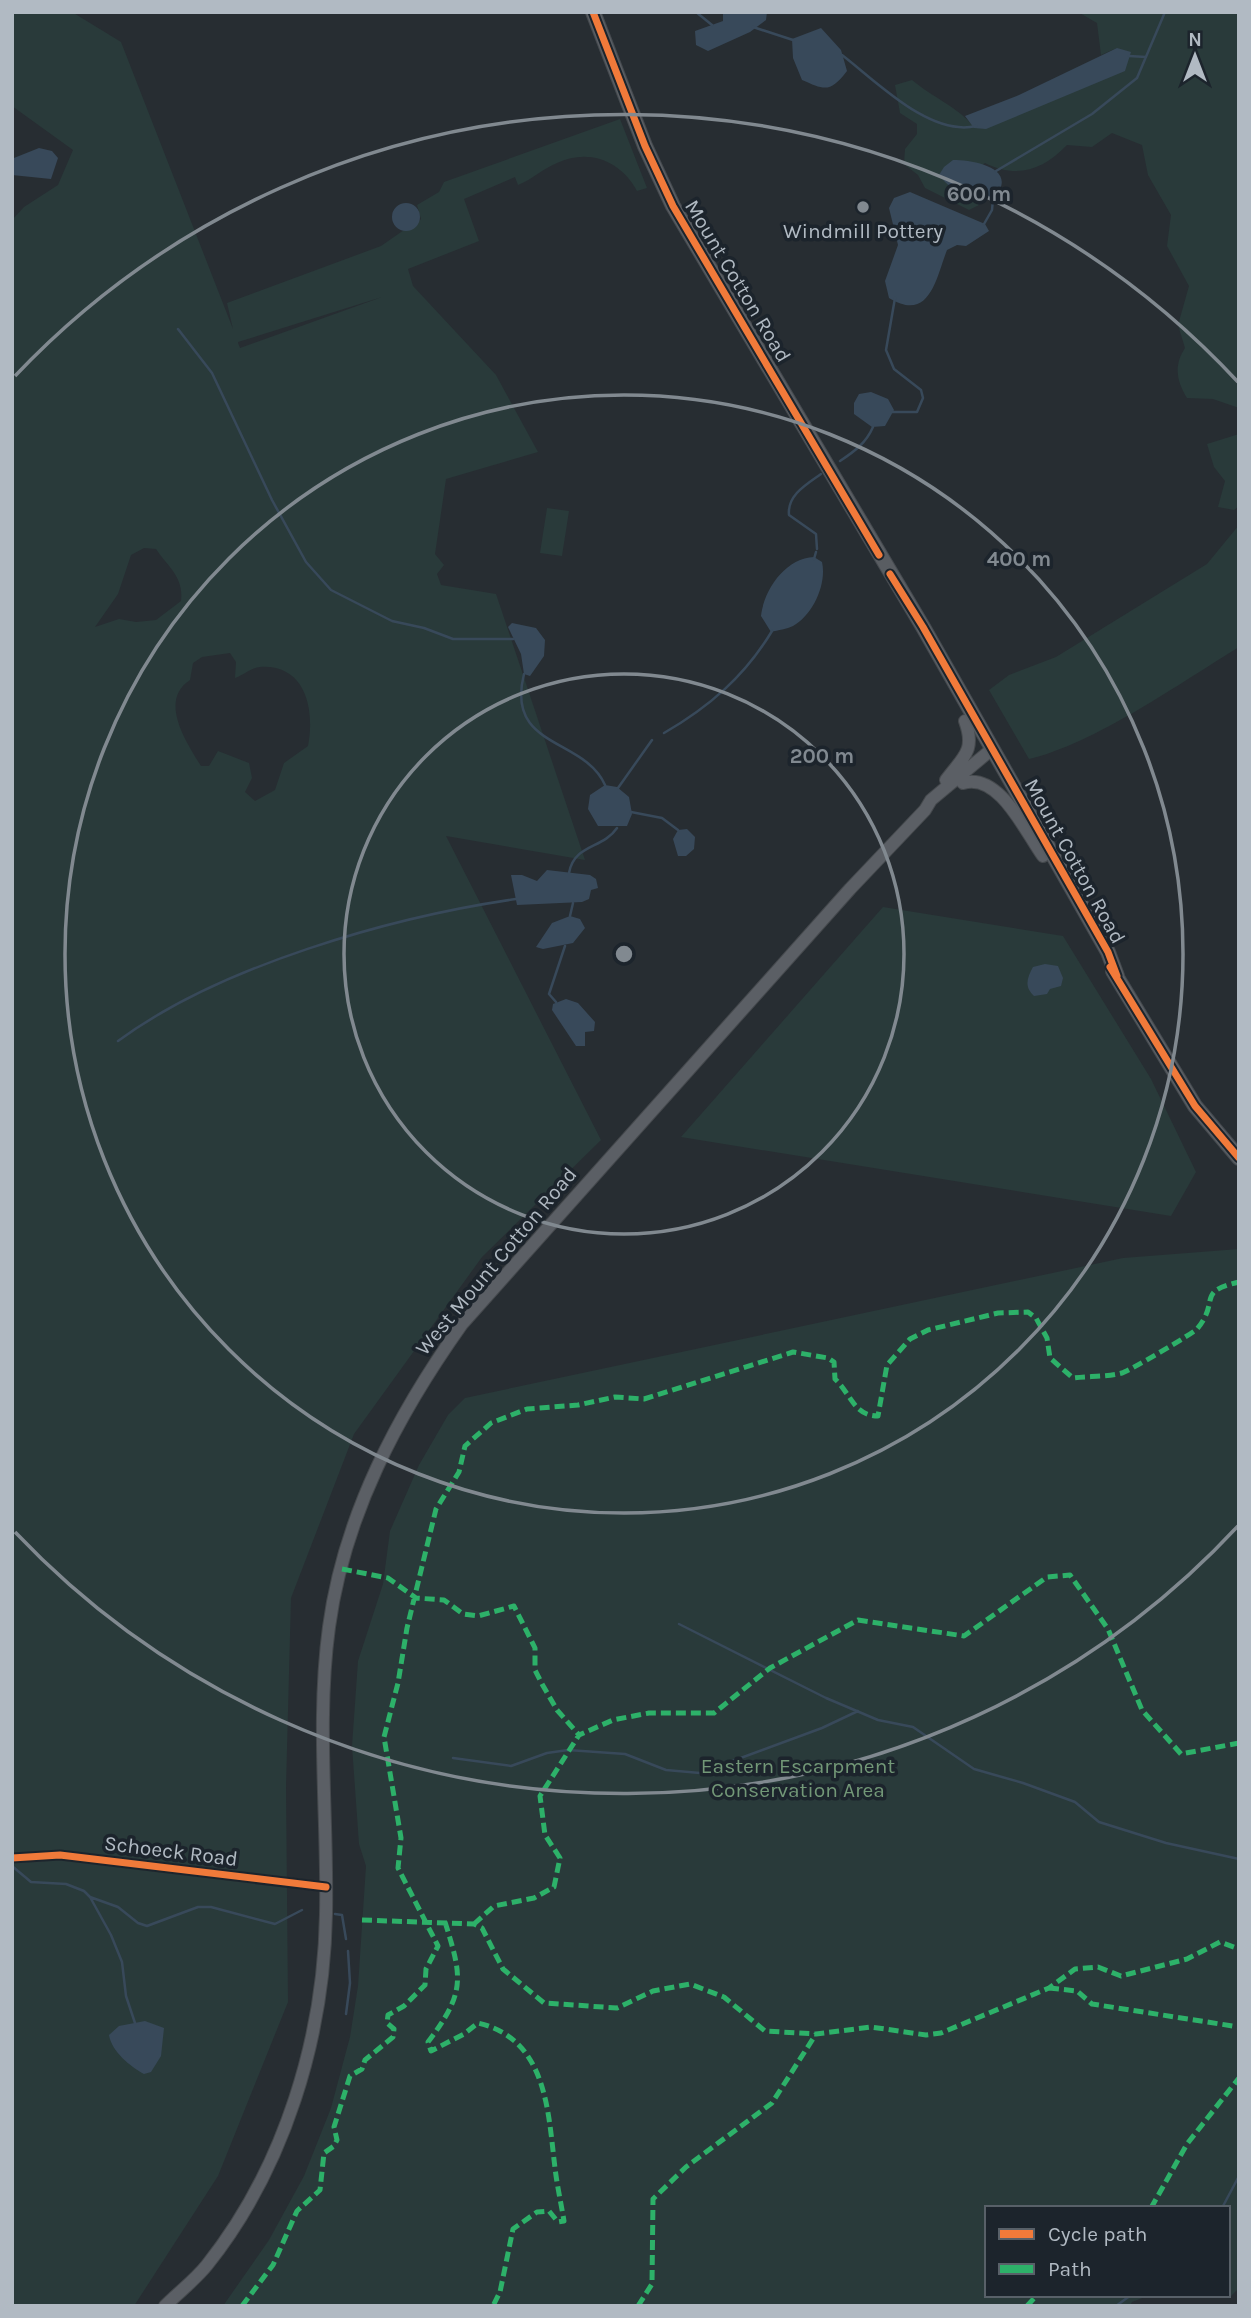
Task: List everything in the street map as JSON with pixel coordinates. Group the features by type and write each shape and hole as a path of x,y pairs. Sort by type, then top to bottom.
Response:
{"main road":[{"name":"Mount Cotton Road","path":"593,12 645,146 673,206 890,574 1043,856 1195,1106 1239,1158"},
{"name":"Mount Cotton Road","path":"890,574 965,721 990,755 1108,952 1117,976"},
{"path":"928,805 970,747 971,735 965,721"},
{"path":"928,805 990,755"},
{"path":"928,805 963,783 990,755"},
{"path":"963,783 977,780 995,788 1043,856"},
{"name":"West Mount Cotton Road","path":"165,2306 206,2266 244,2212 275,2151 299,2087 316,2022 325,1948 323,1689 329,1625 343,1560 362,1500 421,1381 463,1324 604,1162 696,1064 928,805"}],"street":[{"name":"Schoeck Road","path":"12,1858 60,1855 326,1887"}],"green space":[{"path":"12,12 72,12 121,42 233,329 227,303 381,246 404,230 412,229 421,219 417,205 439,192 444,182 620,119 647,188 637,191 613,165 592,157 569,159 552,165 518,185 515,177 464,199 479,241 408,269 413,286 496,375 538,452 446,479 435,554 444,565 437,574 441,585 496,594 585,860 446,836 601,1140 482,1257 354,1434 291,1598 286,1787 288,2002 218,2176 134,2306 12,2306 12,220 24,207 58,185 73,150 12,106","holes":["382,297 240,348 238,343 238,342","144,548 156,549 178,579 181,601 156,620 136,622 119,619 95,627 118,594 131,555","230,653 236,662 235,678 260,667 276,668 288,673 304,692 310,718 308,746 284,763 275,790 255,801 245,792 252,778 249,763 218,751 209,766 201,766 178,722 176,699 190,680 193,663 202,657"]},
{"path":"1078,12 1239,12 1239,408 1213,399 1187,398 1181,385 1178,367 1185,348 1178,325 1189,286 1167,246 1171,215 1148,175 1142,145 1112,133 1092,147 1067,145 1049,161 1029,169 1008,170 985,163 950,189 973,199 979,205 969,210 925,188 918,175 904,164 905,149 917,134 917,124 900,113 895,85 912,80 974,127 1117,48 1101,55 1097,23"},
{"path":"1239,434 1239,506 1234,510 1218,507 1225,481 1214,467 1207,444"},
{"path":"547,508 569,511 562,556 540,553"},
{"path":"1239,525 1239,647 1108,726 1081,740 1029,759 989,690 1009,675 1056,657 1207,564"},
{"path":"883,907 1063,936 1151,1079 1196,1172 1171,1216 681,1137"},
{"name":"Eastern Escarpment Conservation Area","path":"1239,1249 1239,2288 1230,2296 1230,2206 985,2206 985,2297 1145,2297 1132,2302 1130,2306 223,2306 269,2240 304,2176 331,2108 350,2037 358,1986 366,1866 359,1844 352,1746 358,1661 383,1584 390,1531 419,1465 448,1415 465,1398 1123,1258"}],"water":[{"path":"723,12 767,12 766,20 750,32 708,51 696,45 695,31 723,21"},
{"path":"821,28 841,50 847,71 827,88 802,80 793,58 792,39"},
{"path":"1117,48 1131,52 1125,71 986,129 974,128 965,116 1019,95"},
{"path":"39,148 52,151 58,158 51,179 12,175 14,158"},
{"path":"953,160 983,164 998,173 1002,180 993,199 977,198 950,187 939,175"},
{"path":"910,192 985,224 989,231 966,246 957,245 947,250 929,294 914,305 889,298 885,281 898,245 889,208 894,198"},
{"path":"406,203 416,207 420,217 416,227 406,231 396,227 392,217 396,207"},
{"path":"871,392 888,399 894,410 885,426 872,427 854,414 854,403 859,394"},
{"path":"814,557 822,562 823,571 820,589 812,607 793,626 771,632 761,616 772,586 794,563"},
{"path":"512,623 536,628 545,640 544,656 530,676 524,674 521,654 508,627"},
{"path":"605,785 617,787 629,797 632,814 627,826 598,826 588,809 590,795"},
{"path":"687,829 695,837 694,849 686,856 678,856 673,839 678,830"},
{"path":"547,870 590,875 596,879 598,888 591,890 589,899 582,902 517,905 511,875 522,875 537,881"},
{"path":"570,916 580,919 585,928 573,943 543,949 536,947 552,923"},
{"path":"1045,964 1058,966 1063,978 1061,986 1050,989 1047,994 1034,996 1028,986 1029,975 1033,967"},
{"path":"566,999 578,1003 595,1022 594,1031 585,1032 585,1046 576,1046 552,1010 553,1004"},
{"path":"145,2021 164,2028 161,2056 151,2072 144,2074 118,2053 109,2035 119,2026"}],"waterway":[{"path":"696,12 712,25"},
{"path":"996,171 1092,114 1137,78 1165,12"},
{"path":"753,27 793,40"},
{"path":"842,55 887,92 922,115 958,127 976,126"},
{"path":"1129,56 1146,57"},
{"path":"984,224 992,210 993,199"},
{"path":"892,412 917,412 923,398 921,390 894,369 886,350 895,298"},
{"path":"178,329 212,373 272,500 306,562 331,590 392,621 424,628 453,639 513,639"},
{"path":"840,461 860,446 873,427"},
{"path":"817,549 816,534 789,515 789,508 799,491 821,474"},
{"path":"814,559 816,552"},
{"path":"664,733 725,689 750,662 772,631"},
{"path":"524,674 521,698 526,716 536,729 550,740 581,758 595,770 605,785"},
{"path":"618,788 652,740"},
{"path":"631,812 662,818 678,830"},
{"path":"569,873 577,857 611,835 617,828"},
{"path":"118,1041 159,1014 206,990 308,949 415,918 516,899"},
{"path":"570,916 573,903"},
{"path":"556,1002 549,994 565,946"},
{"path":"679,1624 826,1698 878,1720 913,1727 974,1769 1075,1802 1099,1822 1166,1843 1239,1859"},
{"path":"453,1758 511,1766 547,1753 568,1750 625,1754 666,1770 700,1773 822,1728 858,1711"},
{"path":"12,1866 31,1882 66,1884 84,1891 90,1897 122,1962 126,1996 135,2023"},
{"path":"90,1897 118,1907 138,1923 147,1926 198,1907 211,1907 275,1924 302,1910"},
{"path":"335,1914 342,1915 346,1939"},
{"path":"346,2014 350,1983 348,1951"},
{"path":"1223,2206 1239,2176"},
{"path":"1116,2306 1128,2297"}],"marked path":[{"path":"242,2306 273,2265 297,2211 320,2190 324,2153 334,2146 337,2140 334,2127 350,2076 362,2069 365,2060 393,2037 394,2029 387,2023 388,2015 404,2006 425,1985 426,1969 438,1946 398,1868 401,1838 384,1737 436,1509 459,1472 465,1446 491,1423 527,1409 578,1405 615,1397 644,1399 793,1352 828,1358 834,1362 835,1379 858,1408 878,1416 887,1365 910,1339 928,1330 998,1313 1028,1312 1036,1318 1047,1338 1050,1358 1073,1378 1122,1373 1197,1329 1208,1311 1210,1298 1217,1289 1239,1282"},
{"path":"342,1569 388,1578 416,1598 444,1600 463,1614 478,1616 514,1606 535,1648 535,1670 542,1684 557,1710 579,1735"},
{"path":"474,1924 494,1906 534,1898 554,1887 560,1858 545,1835 540,1796 579,1735 613,1720 649,1713 714,1713 770,1668 858,1620 964,1636 1047,1577 1070,1575 1108,1629 1142,1710 1181,1754 1239,1743"},
{"path":"362,1920 474,1924 482,1928 503,1969 544,2003 617,2008 653,1991 690,1984 724,1997 765,2031 816,2034 871,2027 926,2035 941,2033 1049,1988 1075,1969 1098,1967 1121,1976 1187,1959 1220,1942 1239,1949"},
{"path":"445,1922 455,1958 457,1985 449,2011 428,2042 431,2051 464,2034 478,2023 501,2031 518,2044 531,2061 546,2101 564,2221 558,2222 549,2211 537,2212 513,2229 500,2292 493,2306"},
{"path":"1049,1988 1077,1991 1092,2004 1239,2027"},
{"path":"638,2306 652,2284 653,2199 686,2167 772,2103 816,2034"},
{"path":"1152,2206 1187,2144 1239,2078"},
{"path":"1027,2306 1035,2297"}],"cycle path":[{"path":"593,12 645,146 673,206 879,555"},
{"path":"890,574 923,627 1108,952 1117,976"},
{"path":"1110,967 1195,1106 1239,1158"},
{"path":"12,1858 60,1855 326,1887"}],"place":[{"name":"Windmill Pottery","path":"863,207"}]}
